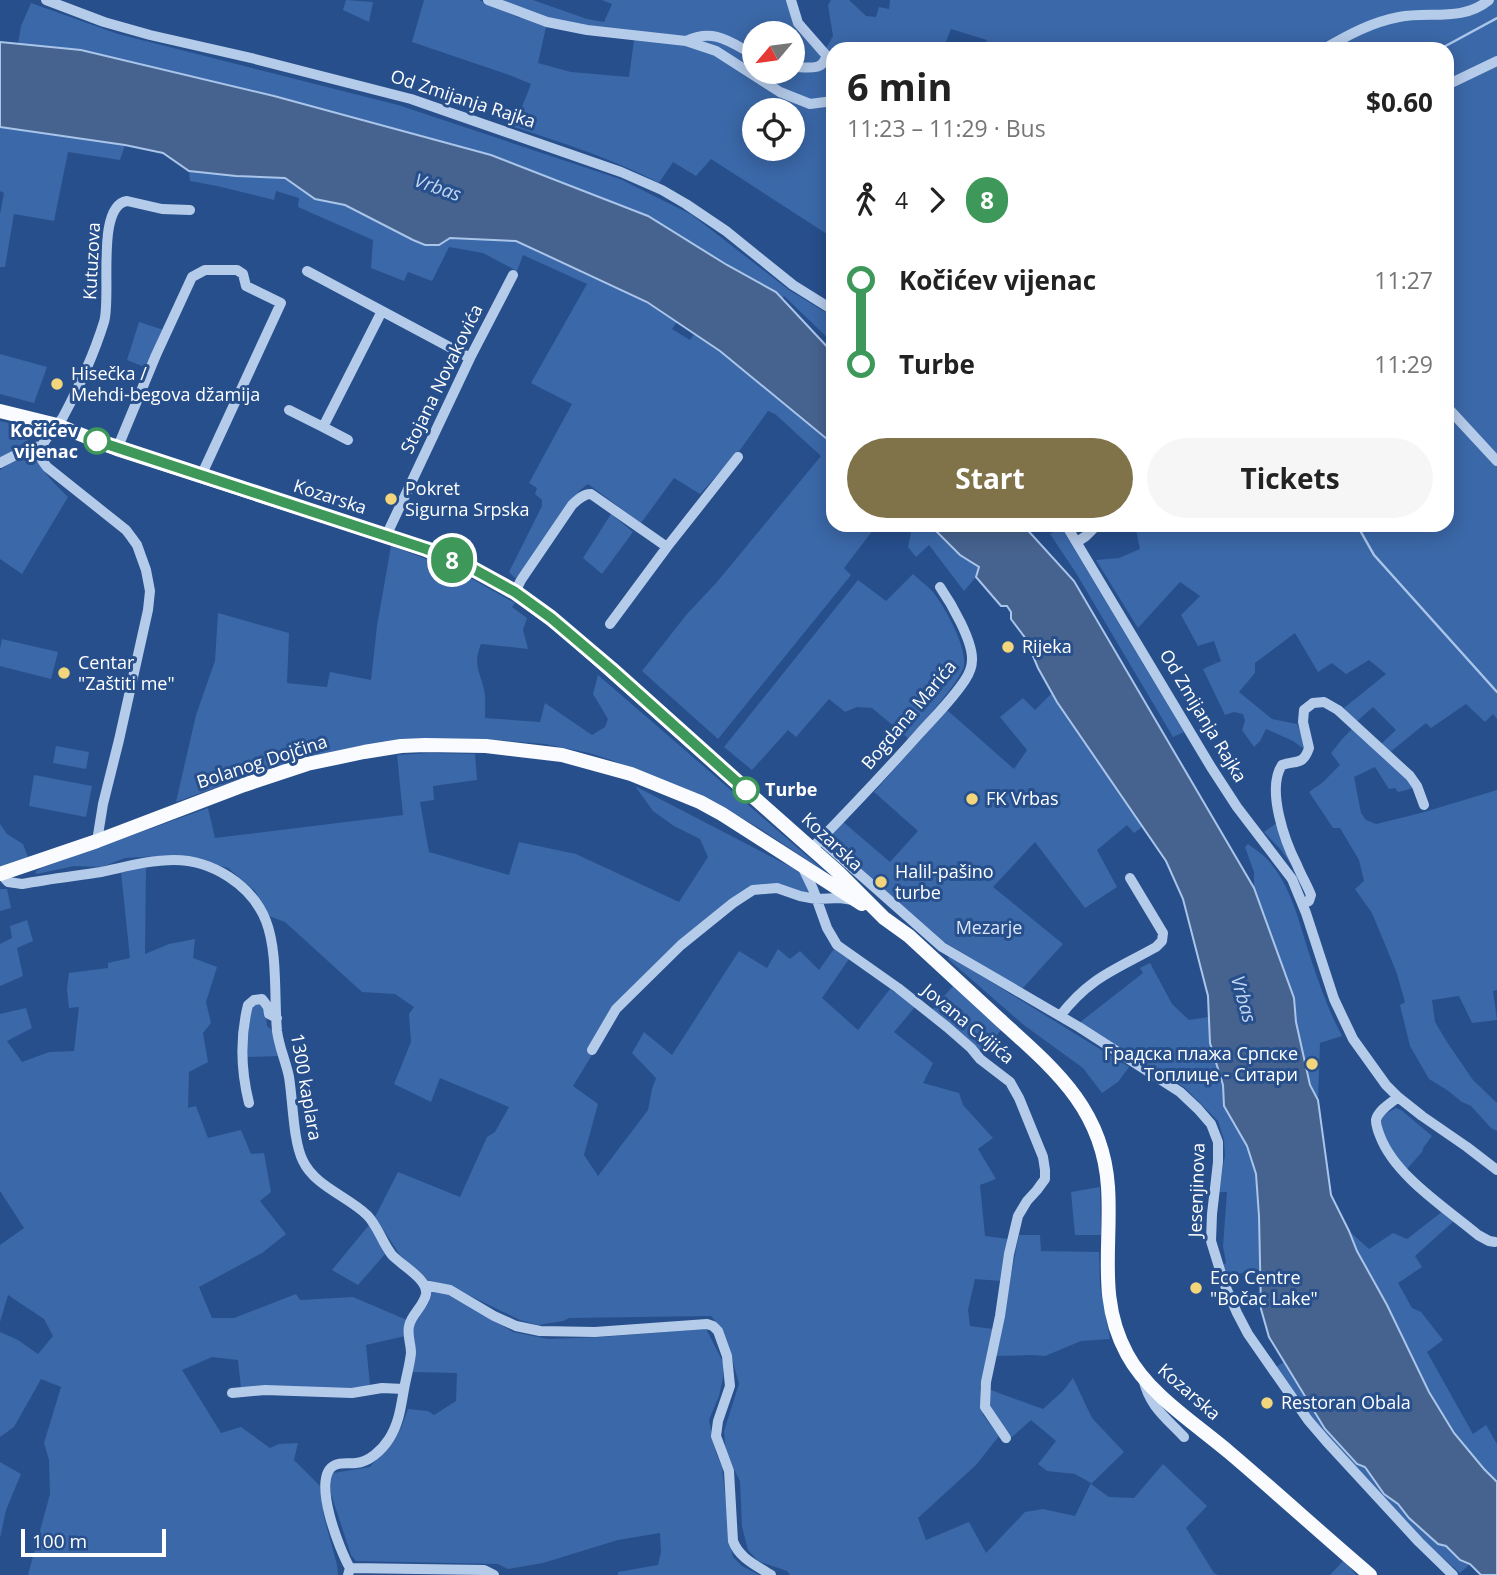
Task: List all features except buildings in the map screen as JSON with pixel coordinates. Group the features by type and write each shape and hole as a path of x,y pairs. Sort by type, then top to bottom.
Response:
{"main road":[{"name":"Kozarska","path":"0,411 57,425 117,449 426,549 466,565 515,592 564,629 817,844 884,918 909,936 1059,1075 1081,1104 1102,1151 1108,1185 1110,1310 1128,1355 1143,1378 1160,1395 1370,1575"},
{"name":"Bolanog Dojčina","path":"1,874 307,764 401,746 505,747 562,755 631,774 700,802 884,918"}],"street":[{"name":"Od Zmijanja Rajka","path":"46,0 150,35 411,99 621,172 686,204 726,231 793,285 826,306"},
{"path":"488,0 547,22 587,30 686,41 716,51 780,92 810,104 826,103"},
{"path":"791,0 797,21"},
{"path":"1336,42 1366,26 1412,15 1454,15 1472,10 1489,0"},
{"path":"805,31 826,55"},
{"path":"686,41 696,36 712,35 742,48"},
{"path":"805,68 814,68 824,64 826,60"},
{"path":"1454,82 1497,61"},
{"name":"Kutuzova","path":"42,446 57,425 82,377 104,323 107,303 107,242 116,207 127,201 162,209 190,210"},
{"path":"117,449 192,277 205,270 237,270 243,274 246,286 281,303 201,476"},
{"path":"307,271 470,358"},
{"name":"Stojana Novakovića","path":"386,536 470,358 513,275"},
{"path":"323,427 382,311"},
{"path":"289,410 348,440"},
{"path":"1454,415 1497,461"},
{"path":"0,463 25,449 42,446 41,460 47,467 126,530 142,557 150,591 148,610 103,804 97,841"},
{"path":"610,624 738,457"},
{"path":"515,592 572,505 587,494 667,547"},
{"name":"Od Zmijanja Rajka","path":"1071,532 1211,767 1297,888 1330,989 1346,1027 1377,1074 1398,1097 1497,1170"},
{"path":"1077,542 1090,532"},
{"name":"Bogdana Marića","path":"817,844 875,784 948,701 971,669 973,658 967,638 940,587"},
{"name":"Od Zmijanja Rajka","path":"1303,904 1311,895 1293,856 1277,808 1276,795 1277,775 1282,765 1301,761 1307,754 1303,713 1306,707 1313,702 1324,702 1338,710 1410,776 1417,786 1424,806"},
{"name":"Jesenjinova","path":"817,844 942,947 1079,1027 1180,1092 1198,1109 1210,1124 1218,1142 1212,1241 1224,1283 1242,1324 1308,1420 1419,1542 1453,1575"},
{"name":"1300 kaplara","path":"1,874 8,882 22,884 176,860 201,864 219,871 239,884 266,922 272,947 279,1040 288,1071 297,1143 302,1159 324,1184 367,1215 393,1255 424,1285"},
{"name":"Jovana Cvijića","path":"800,864 837,944 947,1027 980,1059 1010,1082 1043,1157 1045,1180 1018,1216 986,1382 985,1407 1006,1438"},
{"path":"1060,1016 1081,991 1102,975 1156,947 1162,941 1163,933 1130,878"},
{"path":"592,1050 616,1009 681,946 752,890 776,888 816,899 840,898 859,902"},
{"path":"249,1102 242,1057 248,1005 254,1000 262,999 269,1014 277,1018"},
{"path":"1398,1097 1380,1112 1376,1120 1384,1145 1393,1161 1409,1178 1478,1235 1496,1244"},
{"path":"495,1575 484,1570 349,1572 332,1525 326,1477 332,1466 363,1462 387,1443 400,1416 411,1350 409,1325 426,1295 424,1285 450,1290 505,1321 540,1331 595,1332 707,1324 713,1326 718,1331 727,1356 729,1371 730,1386 718,1421 716,1436 729,1471 733,1541 742,1556 771,1575"},
{"path":"1143,1378 1153,1404 1184,1437"},
{"path":"232,1393 265,1390 352,1393 382,1388 404,1389"}],"green space":[{"path":"346,0 373,2 369,22 343,10"},
{"path":"424,0 479,0 520,18 524,11 499,0 533,0 587,19 604,22 612,4 602,0 787,0 803,21 742,21 742,84 805,84 805,24 826,48 826,233 711,159 696,176 673,162 659,183 570,145 514,127 531,84 412,42","holes":["548,18 635,33 629,77 571,72 538,63"]},
{"path":"831,0 849,0 866,16 876,17 879,7 889,9 890,0 1497,0 1497,719 1493,714 1485,722 1466,704 1431,728 1426,723 1389,753 1381,744 1396,730 1373,707 1355,723 1344,708 1386,674 1369,660 1346,674 1332,663 1318,672 1295,633 1255,663 1255,673 1239,692 1272,719 1297,724 1304,741 1304,749 1266,729 1254,747 1242,730 1245,721 1243,714 1234,712 1225,715 1203,669 1221,661 1214,641 1198,646 1181,615 1200,596 1180,582 1138,628 1096,560 1119,558 1140,549 1136,532 1454,532 1454,42 986,42 987,40 951,29 946,42 830,42 833,36 828,5"},
{"path":"31,3 118,34 398,105 620,179 692,215 789,290 826,313 826,336 784,296 782,299 775,292 648,216 491,155 274,96 81,50 18,44 21,26"},
{"path":"0,127 125,145 120,160 68,152 54,221 14,214 5,267 0,267 0,214 4,193 0,191"},
{"path":"189,171 285,178 315,199 345,205 425,245 439,245 450,238 516,241 647,302 677,322 672,329 690,340 695,333 826,438 826,532 872,532 844,568 851,575 718,739 642,671 821,456 775,414 768,411 740,450 700,494 674,478 641,523 588,484 579,491 515,578 509,572 542,506 542,500 535,494 537,488 529,483 572,404 531,383 587,284 523,255 517,271 483,253 449,247 432,281 408,272 404,281 371,268 373,240 298,207 299,198 276,191 274,200 190,181"},
{"path":"139,322 164,330 147,368 127,360"},
{"path":"0,354 47,367 34,403 0,394"},
{"path":"0,421 32,429 33,437 0,459"},
{"path":"33,451 44,471 68,497 22,574 0,559 0,470 27,452"},
{"path":"611,514 633,532 602,574 583,558"},
{"path":"937,532 960,555 979,567 976,577 964,591 929,545 916,557 908,547 911,533"},
{"path":"1064,532 1184,732 1173,737 1050,534"},
{"path":"391,546 465,575 515,603 512,607 527,618 523,630 528,649 481,644 477,662 485,692 485,718 540,722 545,703 592,735 605,727 608,719 593,694 598,675 828,874 716,803 611,760 545,744 485,739 315,757 176,802 196,715 215,661 218,613 289,633 287,683 327,687 330,672 371,680"},
{"path":"913,574 933,592 949,617 959,638 964,666 948,692 909,739 872,708 857,707 845,712 829,699 796,737 788,730 752,770 724,747 858,580 886,601"},
{"path":"2,639 58,652 51,679 0,666"},
{"name":"Mezarje","path":"1052,693 1142,827 1134,833 1127,825 1097,850 1117,887 1085,908 1035,842 993,887 1063,944 1022,989 931,934 827,839 842,821 890,862 918,831 874,792 947,710 1014,769 1027,750 1000,717 1023,698 1035,710"},
{"path":"1352,729 1404,773 1414,788 1398,792 1395,788 1389,789 1375,767 1354,777 1361,813 1366,820 1376,824 1497,790 1497,990 1493,991 1497,1020 1472,1023 1459,996 1432,1000 1435,1022 1447,1042 1473,1080 1497,1103 1497,1131 1471,1106 1429,1079 1410,1046 1400,1005 1405,1002 1396,971 1372,913 1355,889 1364,881 1359,860 1340,828 1333,828 1309,792 1340,765 1331,753"},
{"path":"56,746 89,752 86,769 53,763"},
{"path":"475,754 477,780 433,786 434,800 420,802 429,852 509,875 519,842 576,854 679,902 708,857 700,839 674,826 653,811 635,786 795,869 803,876 811,892 749,888 613,1007 592,1055 573,1086 598,1104 584,1155 598,1176 648,1110 656,1078 632,1053 644,1032 672,1055 739,951 767,968 778,949 790,959 800,951 819,970 834,949 849,959 822,998 858,1030 890,989 915,1007 894,1032 933,1063 923,1083 959,1093 963,1105 993,1138 978,1149 996,1179 980,1185 985,1236 1008,1239 1001,1281 975,1279 968,1310 970,1326 993,1329 980,1389 983,1415 999,1436 976,1465 918,1518 926,1540 969,1522 986,1553 1025,1512 1043,1509 1075,1516 1091,1483 1075,1474 1047,1471 1038,1464 1056,1441 1031,1420 1012,1437 992,1411 988,1389 1043,1409 1073,1378 1092,1418 1124,1452 1091,1484 1109,1497 1134,1498 1163,1464 1207,1506 1186,1528 1214,1573 1218,1575 790,1575 787,1571 758,1561 748,1550 742,1527 740,1481 726,1454 724,1431 739,1384 721,1328 711,1316 569,1318 538,1325 520,1320 452,1287 425,1279 400,1255 375,1217 398,1172 460,1197 487,1137 495,1132 509,1107 440,1078 431,1102 394,1084 411,1042 409,1014 414,1007 395,994 362,992 285,922 269,916 255,891 228,868 176,855 125,858 102,867 74,866 37,874 35,872 208,808 215,838 403,815 397,755"},
{"path":"34,775 92,786 86,817 29,806"},
{"path":"1278,822 1292,862 1290,863 1264,832"},
{"path":"0,824 7,834 23,844 28,857 0,867"},
{"path":"1248,844 1272,865 1289,893 1325,999 1342,1036 1320,1043 1318,1100 1310,1085 1296,1022 1294,998 1254,888 1254,872 1245,847"},
{"path":"146,866 145,954 169,944 195,939 193,958 217,967 206,1002 211,1023 203,1033 208,1062 189,1072 188,1108 196,1106 208,1138 241,1130 251,1154 264,1153 271,1192 260,1201 286,1234 262,1253 199,1287 212,1318 234,1318 296,1294 300,1300 353,1297 407,1320 405,1336 366,1345 370,1385 349,1390 241,1388 238,1360 212,1357 182,1370 221,1433 241,1427 270,1448 279,1444 298,1443 294,1460 320,1486 324,1517 338,1575 28,1575 50,1494 49,1460 44,1443 61,1387 41,1379 14,1427 0,1437 0,1332 38,1354 53,1336 44,1319 8,1295 0,1322 0,1245 24,1228 0,1191 0,1014 26,1008 32,1028 7,1041 22,1062 49,1052 74,1051 79,1007 69,1008 69,973 108,968 108,963 130,958 121,872"},
{"path":"0,889 7,889 11,908 0,911"},
{"path":"27,920 33,941 17,948 23,976 0,986 0,944 12,938 10,926"},
{"path":"949,956 1129,1067 1118,1082 1102,1093 1083,1068 1025,1026 948,959"},
{"path":"1150,963 1172,1004 1189,1020 1209,1017 1210,1043 1223,1085 1224,1106 1247,1146 1256,1174 1259,1270 1249,1270 1225,1280 1221,1266 1226,1263 1223,1246 1227,1192 1219,1192 1225,1155 1218,1121 1184,1087 1079,1023 1143,973 1140,968"},
{"path":"953,986 1001,1030 981,1054 931,1011"},
{"path":"256,1002 265,1008 267,1026 274,1032 279,1056 245,1057 251,1010"},
{"path":"1396,1108 1432,1136 1406,1170 1387,1144 1382,1129 1383,1115"},
{"path":"1100,1187 1101,1235 1075,1235 1071,1192"},
{"path":"1443,1211 1455,1220 1415,1256 1422,1267 1398,1283 1412,1308 1421,1312 1443,1340 1427,1352 1473,1434 1486,1425 1497,1444 1497,1482 1459,1440 1435,1403 1349,1231 1369,1249 1393,1233 1407,1239"},
{"path":"369,1225 385,1254 358,1285 332,1270"},
{"path":"1019,1235 1040,1235 1041,1251 1099,1252 1100,1286 1110,1339 1081,1341 1045,1356 995,1356"},
{"path":"433,1291 449,1293 513,1332 548,1339 706,1329 723,1362 719,1396 709,1420 722,1467 728,1537 733,1557 742,1566 759,1575 618,1575 618,1572 658,1565 661,1552 660,1533 618,1540 543,1563 508,1569 498,1564 356,1561 351,1555 331,1494 330,1478 333,1473 370,1467 401,1428 408,1409 428,1411 434,1415 456,1401 457,1373 412,1372 413,1327"},
{"path":"1284,1362 1325,1429 1365,1467 1384,1494 1460,1560 1470,1564 1460,1573 1418,1536 1319,1428 1276,1367"},
{"path":"0,1462 21,1474 6,1510 0,1538"},
{"path":"1344,1560 1356,1575 1330,1575"}],"water":[{"name":"Vrbas","path":"0,42 81,50 274,96 491,155 648,216 776,292 826,346 826,438 720,351 647,302 516,241 450,238 439,245 425,245 345,205 315,199 285,178 189,171 163,153 0,127"},
{"name":"Vrbas","path":"937,532 1029,532 1074,581 1254,888 1294,998 1296,1022 1310,1085 1318,1100 1331,1195 1429,1392 1454,1433 1497,1482 1497,1575 1481,1575 1470,1564 1460,1560 1446,1546 1438,1544 1409,1518 1398,1504 1384,1494 1365,1467 1357,1464 1325,1429 1269,1337 1261,1309 1256,1174 1247,1146 1224,1106 1223,1085 1210,1043 1208,996 1183,899 1166,861 1057,702 1026,639 1011,619 1011,612 1007,606 1001,606 976,577 979,567 960,555"}],"waterway":[{"path":"1453,42 1497,18"},
{"path":"1361,532 1374,555 1497,692"}],"bus line":[{"name":"8","path":"97,441 361,527 466,565 515,592 564,629 746,790"}],"place":[{"name":"Hisečka / Mehdi-begova džamija","path":"57,384"},
{"name":"Kočićev vijenac","path":"97,441"},
{"name":"Pokret Sigurna Srpska","path":"391,499"},
{"name":"Rijeka","path":"1008,647"},
{"name":"Centar \"Zaštiti me\"","path":"64,673"},
{"name":"Turbe","path":"746,790"},
{"name":"FK Vrbas","path":"972,799"},
{"name":"Halil-pašino turbe","path":"881,882"},
{"name":"Градска плажа Српске Топлице - Ситари","path":"1312,1064"},
{"name":"Eco Centre \"Bočac Lake\"","path":"1196,1288"},
{"name":"Restoran Obala","path":"1267,1403"}]}
